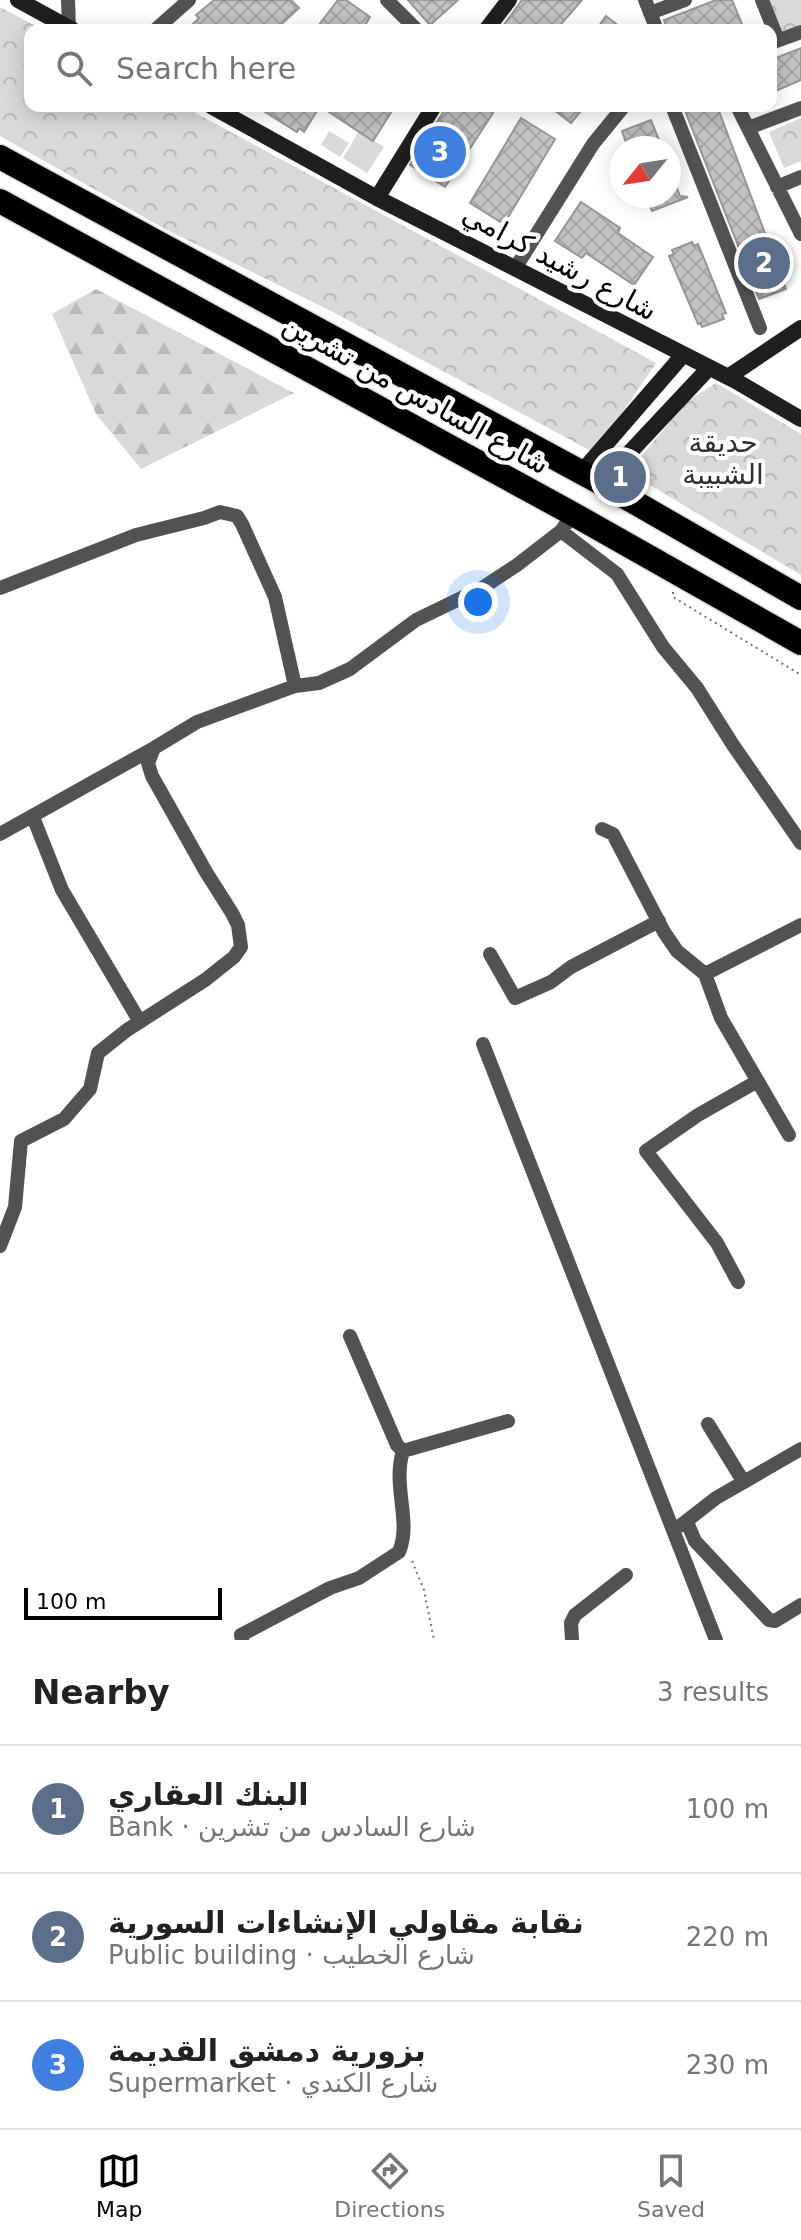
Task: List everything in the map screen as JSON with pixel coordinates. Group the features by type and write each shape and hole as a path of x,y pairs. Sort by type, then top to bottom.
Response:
{"highway":[{"name":"شارع السادس من تشرين","path":"0,157 590,479 801,598"},
{"name":"شارع السادس من تشرين","path":"0,201 567,523 675,572 801,643"}],"main road":[{"path":"18,0 62,24"},
{"path":"491,24 509,0"},
{"name":"شارع رشيد كرامي","path":"222,112 377,198 732,379 801,419"},
{"path":"377,198 430,112"},
{"path":"732,379 801,328"},
{"path":"732,379 801,337"},
{"path":"590,479 683,355"},
{"path":"590,479 708,369"}],"street":[{"path":"68,0 70,24"},
{"path":"162,24 189,0"},
{"path":"387,0 411,24"},
{"path":"648,6 685,0"},
{"path":"762,0 770,24"},
{"path":"777,40 801,32"},
{"path":"748,128 801,108"},
{"path":"516,267 593,144 619,112"},
{"path":"674,112 760,328"},
{"path":"740,112 801,234"},
{"path":"777,187 801,177"},
{"path":"0,588 136,535 230,512 242,524 275,597 295,686"},
{"path":"0,834 197,722 295,686 319,683 350,669 395,633 482,588 532,555 567,523 617,574 663,647 697,688 801,843"},
{"path":"0,1246 15,1207 21,1141 64,1119 90,1089 98,1053 205,980 234,957 241,947 232,913 152,776 148,763 154,748"},
{"path":"33,817 62,890 140,1022"},
{"path":"602,829 613,834 677,951 705,974 721,1018 789,1135"},
{"path":"490,954 515,998 551,982 571,967 659,921"},
{"path":"705,974 801,925"},
{"path":"483,1044 716,1640"},
{"path":"738,1282 717,1243 646,1151 698,1115 756,1082"},
{"path":"350,1336 397,1445 403,1451"},
{"path":"403,1451 508,1421"},
{"path":"708,1424 743,1481"},
{"path":"674,1531 716,1498 801,1449"},
{"path":"242,1640 241,1635 330,1588 359,1578 399,1552 404,1533 398,1476 403,1451"},
{"path":"687,1522 695,1541 769,1620 775,1621 801,1605"},
{"path":"572,1640 571,1623 575,1615 626,1575"}],"path":[{"path":"675,572 673,597 801,675"},
{"path":"399,1552 411,1560 417,1570 434,1640"}],"green space":[{"path":"766,0 801,0 801,27 781,34"},
{"path":"0,7 32,24 24,24 24,112 194,112 656,363 595,453 333,312 165,229 0,136"},
{"path":"801,118 801,161 784,168 769,132"},
{"path":"329,131 349,143 340,157 321,145"},
{"path":"359,131 384,147 367,173 343,158"},
{"path":"96,289 294,393 141,469 96,414 52,314"},
{"name":"حديقة الشبيبة","path":"716,383 801,434 801,575 638,478 641,457 686,402"}],"building":[{"path":"214,0 291,0 299,8 282,24 193,24 199,18 196,15"},
{"path":"338,0 346,0 370,17 366,24 320,24"},
{"path":"408,0 458,0 431,24"},
{"path":"522,0 582,0 561,24 504,24"},
{"path":"716,0 732,0 742,24 665,24 664,20"},
{"path":"606,16 616,24 600,24"},
{"path":"801,48 801,80 777,90 777,58"},
{"path":"265,112 316,112 304,132 299,128 297,132"},
{"path":"329,112 391,112 373,141"},
{"path":"443,112 493,113 445,187 410,165"},
{"path":"557,112 580,112 571,123"},
{"path":"686,112 719,112 786,289 759,299"},
{"path":"521,118 555,139 504,224 470,203"},
{"path":"651,120 657,136 624,136 622,131"},
{"path":"581,202 620,228 618,233 653,257 634,285 586,253 582,258 555,241"},
{"path":"692,242 694,246 698,244 726,313 722,314 724,319 702,327 669,256 674,254 672,250"}],"place":[{"name":"بزورية دمشق القديمة","path":"440,152"},
{"name":"نقابة مقاولي الإنشاءات السورية","path":"764,263"},
{"name":"البنك العقاري","path":"620,477"}]}
